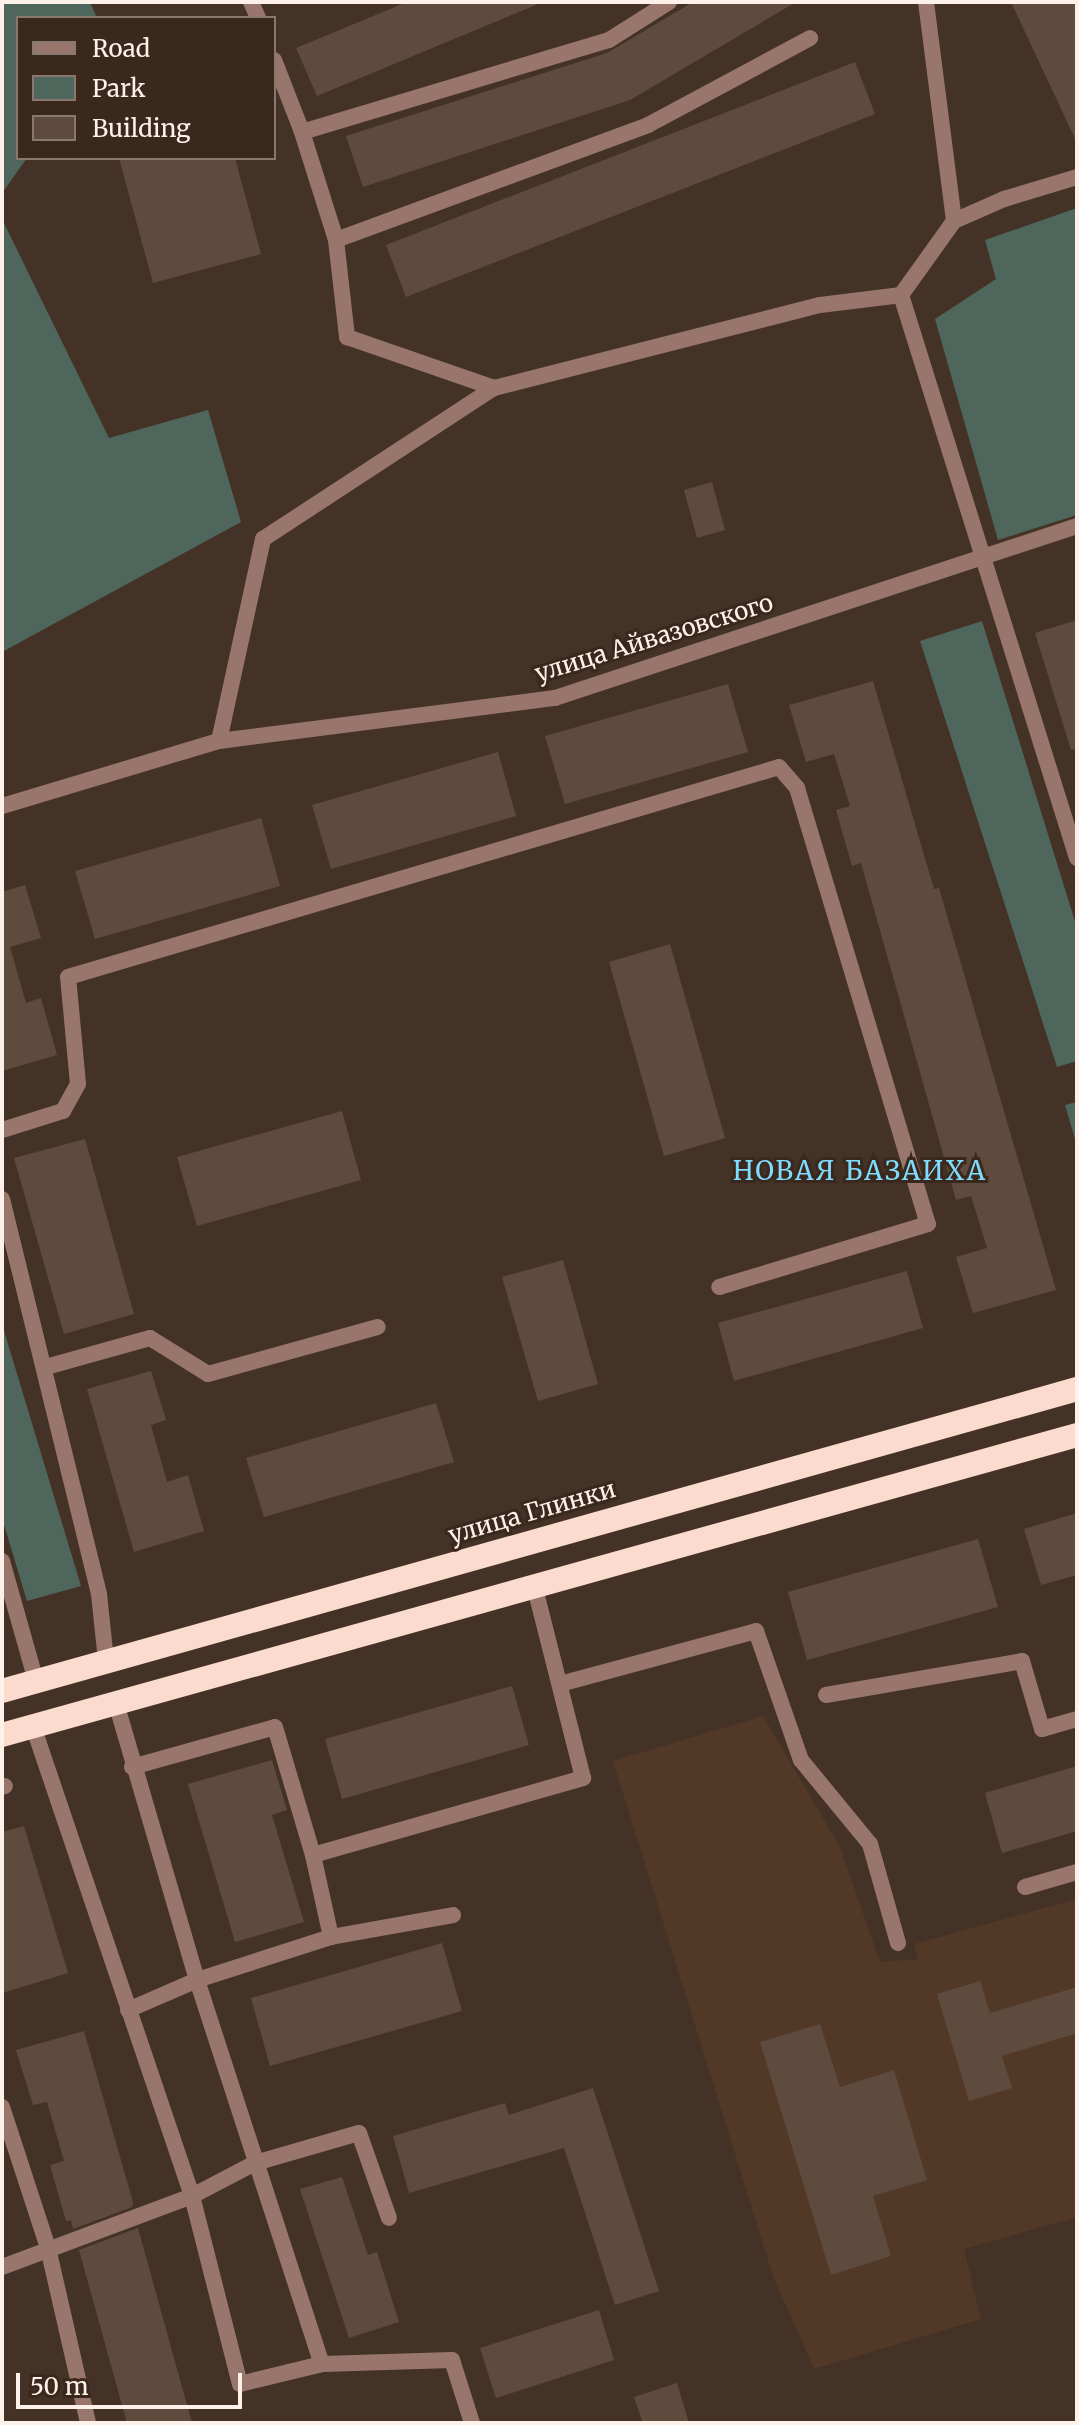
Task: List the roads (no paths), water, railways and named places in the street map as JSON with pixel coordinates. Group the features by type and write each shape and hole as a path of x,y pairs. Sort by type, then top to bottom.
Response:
{"highway":[{"name":"улица Глинки","path":"2,1691 1077,1389"},
{"path":"2,1735 534,1584 1077,1435"},
{"path":"796,1467 807,1509"}],"street":[{"path":"302,132 609,40 669,2"},
{"path":"926,2 954,221"},
{"path":"336,240 648,125 810,38"},
{"path":"276,65 302,132 336,240 347,337 494,388"},
{"path":"219,741 263,539 494,388 820,305 901,295 954,221 1004,199 1077,177"},
{"path":"901,295 1077,858"},
{"name":"улица Айвазовского","path":"2,806 219,741 555,698 1077,526"},
{"path":"2,1130 63,1111 78,1084 68,977 779,767 797,788 928,1224 719,1287"},
{"path":"2,1199 46,1367 99,1594 106,1661"},
{"path":"46,1367 150,1338 208,1374 378,1327"},
{"path":"2,1561 36,1681"},
{"path":"313,1855 583,1778 534,1584"},
{"path":"560,1684 756,1631 801,1760 870,1844 898,1943"},
{"path":"826,1695 1022,1661 1042,1729 1077,1719"},
{"path":"116,1703 132,1767 197,1980 322,2364"},
{"path":"33,1726 192,2196 240,2384 322,2364 452,2360 472,2423"},
{"path":"132,1767 275,1727 313,1855 331,1937"},
{"path":"1025,1887 1077,1872"},
{"path":"128,2010 197,1980 331,1937 453,1915"},
{"path":"2,2107 48,2248 88,2423"},
{"path":"2,2267 192,2196 255,2163 359,2133 389,2218"}],"district":[{"name":"НОВАЯ БАЗАИХА","path":"860,1171"}]}
